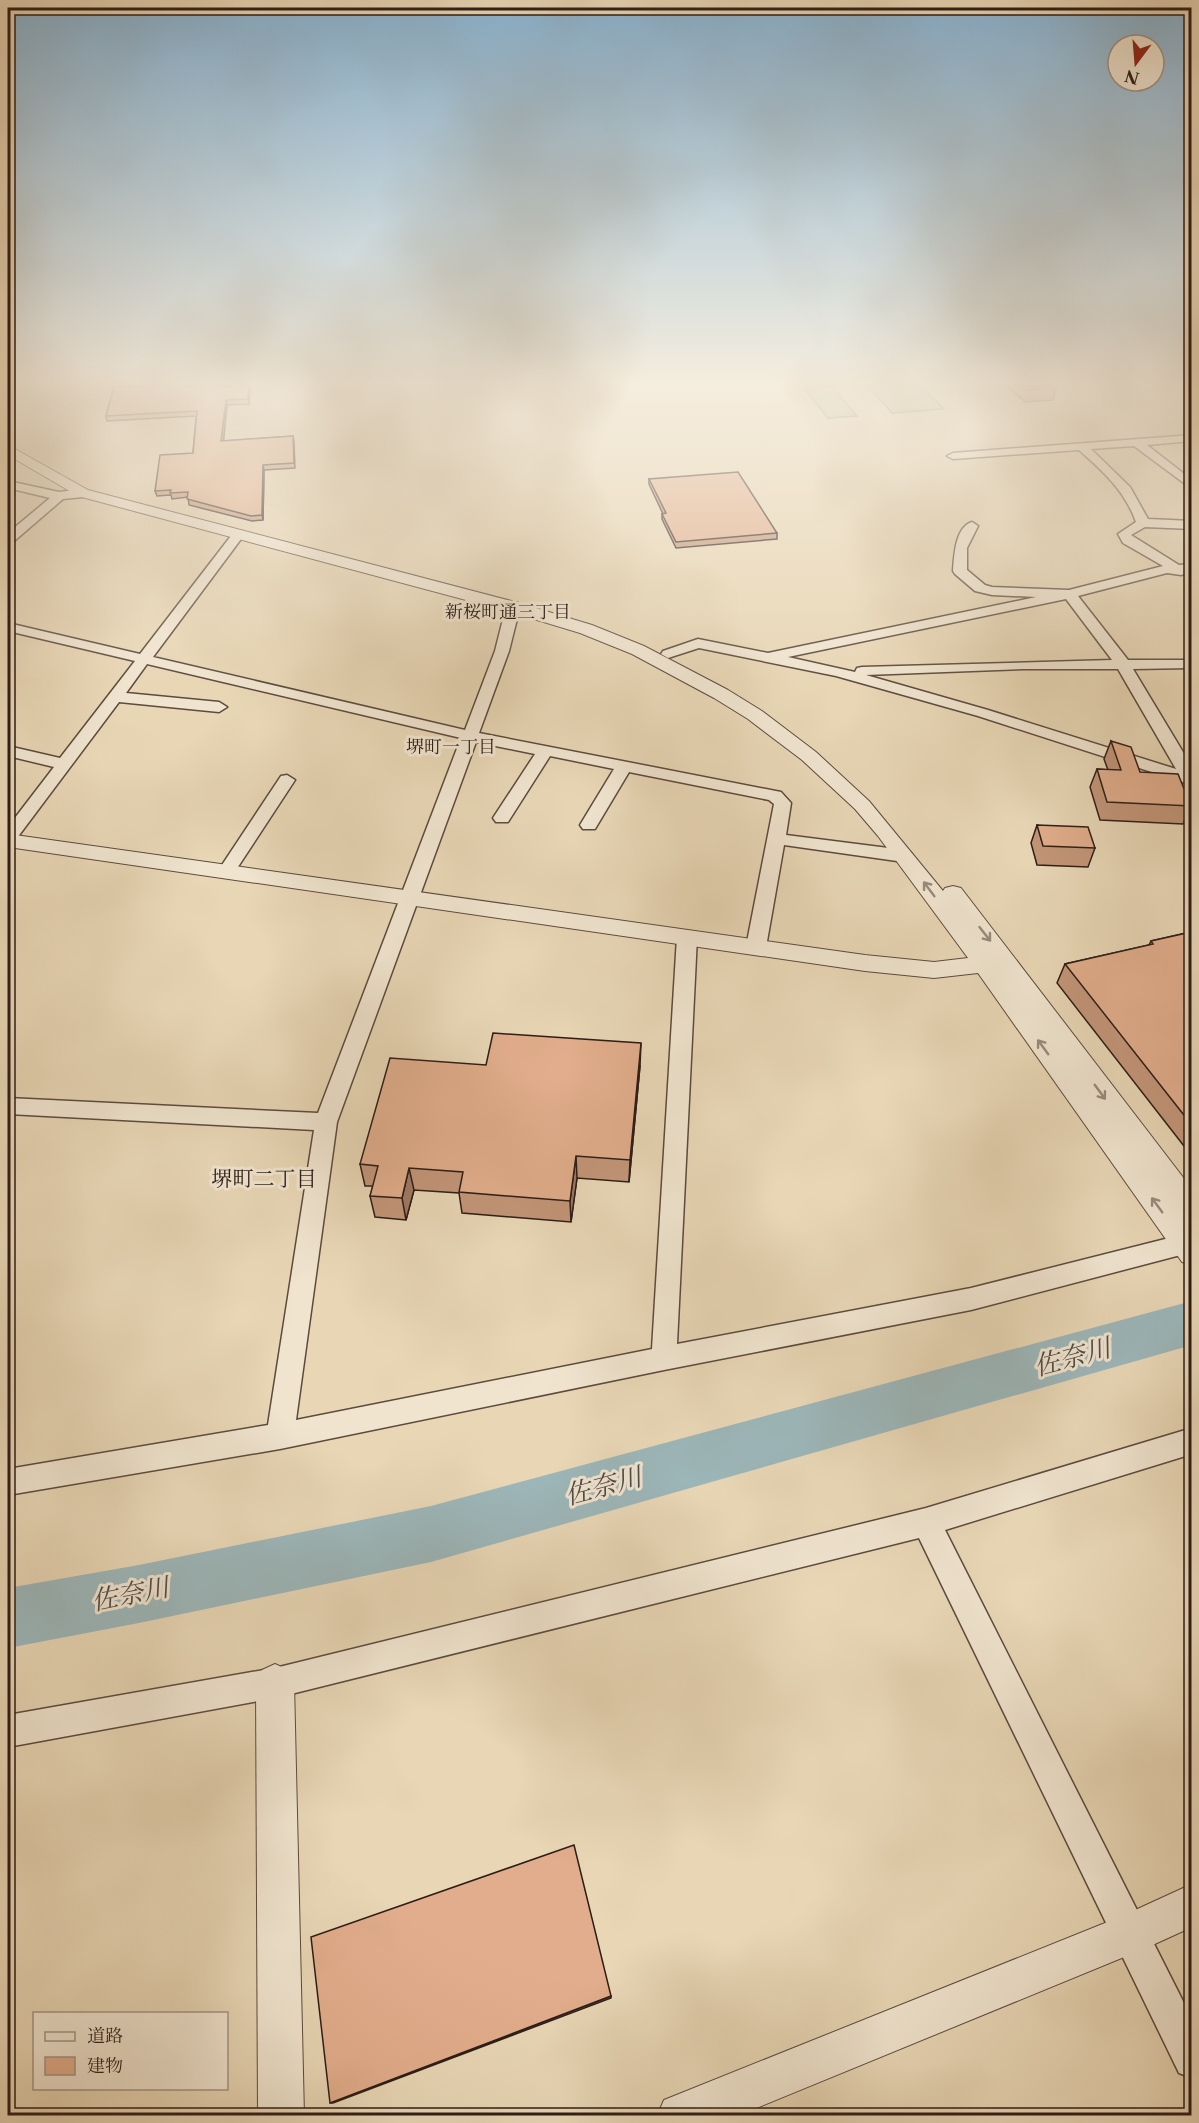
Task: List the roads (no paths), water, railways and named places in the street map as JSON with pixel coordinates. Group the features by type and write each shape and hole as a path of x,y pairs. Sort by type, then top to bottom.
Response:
{"street":[{"path":"69,485 82,493 513,607 586,629 638,650 721,694 809,756 862,805 996,963 1111,1106 1191,1211"},
{"path":"8,1482 279,1436 971,1299 1188,1248 902,826 872,793 840,765 766,708 668,654 623,633 524,601 124,495 96,485"},
{"path":"1122,485 1140,513 1143,523"},
{"path":"8,486 59,496 82,493"},
{"path":"8,539 59,496"},
{"path":"1191,525 1143,523 1124,534 1128,540 1185,569 1191,582"},
{"path":"972,526 961,548 960,571 980,588 992,591 1069,594"},
{"path":"238,535 63,764 8,840 864,963 934,970 996,963"},
{"path":"765,658 1069,594 1167,569 1185,569"},
{"path":"1069,594 1123,664 1190,778"},
{"path":"279,1436 326,1122 502,651 513,607"},
{"path":"8,627 471,736 775,796 783,803 756,947"},
{"path":"668,654 698,643 837,672 983,713 1190,778"},
{"path":"837,672 1024,664 1191,664"},
{"path":"115,697 219,707"},
{"path":"8,751 63,764"},
{"path":"502,818 545,752"},
{"path":"589,825 624,766"},
{"path":"226,872 287,780"},
{"path":"776,839 904,856"},
{"path":"664,1358 687,937"},
{"path":"8,1106 326,1122"},
{"path":"8,1731 275,1683 926,1522 1191,1441"},
{"path":"926,1522 1131,1933 1191,2060"},
{"path":"275,1683 281,2115"},
{"path":"680,2115 1131,1933 1191,1905"}],"waterway":[{"name":"佐奈川","path":"8,1618 139,1594 431,1534 1192,1323"}],"district":[{"name":"新桜町通三丁目","path":"508,612"},
{"name":"堺町一丁目","path":"451,747"},
{"name":"堺町二丁目","path":"264,1178"}]}
